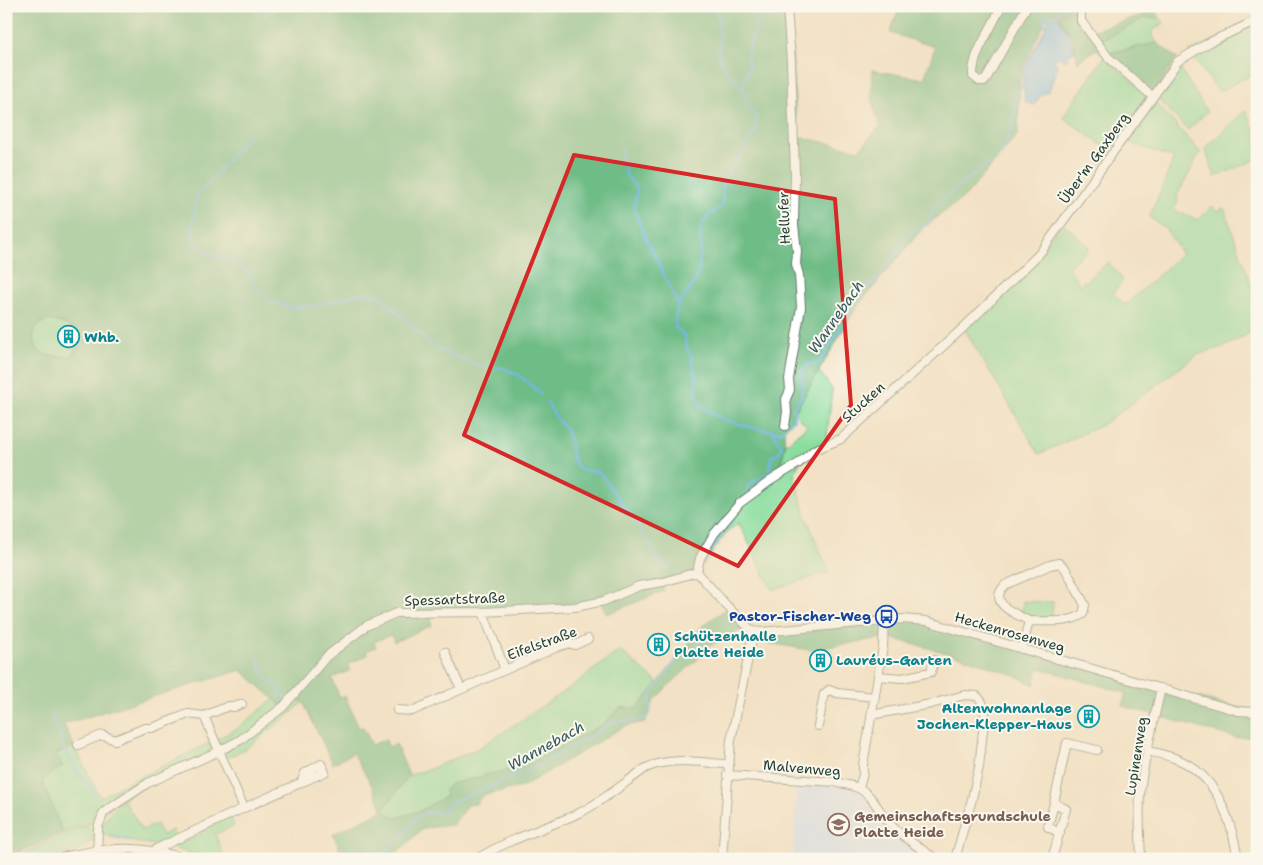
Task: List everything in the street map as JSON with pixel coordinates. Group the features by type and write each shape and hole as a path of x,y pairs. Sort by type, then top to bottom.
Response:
{"street":[{"name":"Hellufer","path":"784,426 787,412 786,399 790,390 789,378 801,307 800,275 796,264 797,251 794,225 795,164 787,6"},
{"path":"1001,6 972,67 973,76 978,81 984,81 1027,6"},
{"path":"1081,6 1081,21 1108,57 1153,97"},
{"name":"Über'm Gaxberg","path":"963,328 1040,253 1178,61 1210,42 1257,20"},
{"name":"Stucken","path":"697,572 700,558 714,534 740,503 770,481 799,464 814,450 841,439 963,328"},
{"path":"1059,563 1065,568 1085,605 1083,614 1078,618 1066,620 1029,621 1003,606 999,599 1000,591 1005,585 1050,565 1059,563"},
{"path":"697,572 752,632 731,740 722,859"},
{"name":"Spessartstraße","path":"97,859 98,827 104,812 148,783 240,740 283,707 327,656 366,626 396,613 483,612 575,607 604,601 639,586 662,582 697,572"},
{"name":"Eifelstraße","path":"483,612 506,670"},
{"name":"Heckenrosenweg","path":"752,632 910,619 926,620 1238,711 1256,713"},
{"path":"884,621 883,647 863,774 859,788 867,794 893,828 936,859"},
{"path":"1022,649 1029,621"},
{"name":"Eifelstraße","path":"397,710 412,711 568,643 575,645 588,639"},
{"path":"444,652 461,689"},
{"path":"878,676 902,678 931,672 934,660"},
{"name":"Lupinenweg","path":"1141,859 1141,787 1161,688"},
{"path":"818,726 824,694 829,690 837,693 875,697"},
{"path":"871,715 931,704 965,695 977,696 982,702 985,713 979,767 955,859"},
{"path":"78,745 102,735 115,740 188,714 204,716 229,706 234,707 242,704"},
{"path":"204,716 244,808"},
{"path":"1060,833 1048,827 1067,743 1097,750"},
{"path":"1147,751 1176,758 1199,771 1216,791 1234,836 1238,859"},
{"path":"477,859 500,846 581,812 653,764 673,761 728,764"},
{"name":"Malvenweg","path":"727,775 835,782 859,788"},
{"path":"154,851 301,783"},
{"path":"1052,859 1066,809 1054,802"},
{"path":"56,859 97,850 131,849 154,851 186,859"}],"highlighted area":[{"path":"574,155 835,199 851,405 738,566 464,435"}],"shaded area":[{"path":"797,780 859,788 883,817 929,859 793,859"}],"green space":[{"path":"6,6 790,6 797,136 859,150 880,126 871,99 872,70 924,79 935,47 890,33 900,6 1074,6 1047,18 1020,73 1018,134 967,195 923,228 856,308 794,413 794,420 784,431 785,446 783,456 770,481 740,503 714,534 697,572 661,581 664,591 607,614 600,602 430,613 432,625 394,642 391,635 374,642 376,647 366,651 368,655 348,664 351,670 332,678 340,698 345,696 359,728 363,727 372,745 385,739 389,747 396,744 409,775 383,810 370,782 353,753 333,764 303,702 293,695 283,707 241,670 64,724 74,746 56,754 63,766 42,781 63,833 6,858","holes":["47,320 62,323 79,331 74,354 69,357 54,356 44,354 38,350 34,344 33,337 38,326"]},
{"path":"1076,7 1088,32 1155,11 1160,18 1144,18 1099,42 1108,53 1157,43 1177,58 1154,93 1096,49 1078,62 1073,37 1058,15"},
{"path":"1144,18 1160,18 1164,23 1151,32 1157,43 1108,53 1099,42"},
{"path":"1257,21 1257,74 1256,72 1219,92 1189,52"},
{"path":"1104,57 1151,97 1201,153 1177,195 1178,201 1174,210 1198,220 1212,206 1216,211 1224,208 1257,301 1257,329 1228,345 1197,355 1102,425 1039,454 963,327 1039,253 1062,222 1090,248 1068,267 1080,285 1109,262 1123,280 1113,293 1125,305 1182,254 1165,228 1149,217 1174,158 1118,139 1110,151 1063,117"},
{"path":"1178,65 1207,112 1188,130 1156,97"},
{"path":"1246,110 1257,138 1257,159 1215,177 1205,148"},
{"path":"47,319 62,323 79,331 74,354 69,357 50,356 41,353 36,348 33,341 35,330"},
{"path":"819,371 832,389 826,445 799,463 794,475 807,519 829,572 772,590 739,523 724,536 703,565 702,559 740,503 780,464 785,445 807,426 794,413"},
{"path":"1023,601 1053,602 1052,618 1022,615"},
{"path":"726,609 741,623 743,629 709,646 698,659 667,687 654,701 645,722 625,726 522,787 483,795 476,804 467,805 453,825 423,828 391,859 344,859 333,834 383,810 395,818 420,811 446,796 445,790 451,784 527,765 602,725 620,708 636,708 646,698 701,627"},
{"path":"903,622 926,623 1090,670 1257,712 1257,736 1236,738 1123,706 1126,693 1038,668 1034,685 1014,675 962,657 887,637 810,650 756,641 756,635"},
{"path":"620,650 658,683 636,708 620,708 602,725 527,765 451,784 446,796 420,811 395,818 383,810 409,775 430,769 479,748 568,689"},
{"path":"293,695 303,702 245,749 223,760 219,752 148,783 104,812 95,823 81,825 63,833 42,781 63,766 55,754 74,746 100,797 235,730 274,699 283,707"},
{"path":"124,800 142,830 156,824 162,835 172,830 178,844 201,834 200,830 230,816 234,826 215,834 223,854 208,859 165,846 107,836 101,832 104,821"},
{"path":"81,827 90,827 95,832 92,841 83,849 45,859 12,859"},
{"path":"131,853 173,859 101,859 104,855"}],"water":[{"path":"1057,16 1071,37 1075,51 1068,54 1067,61 1057,57 1054,61 1058,65 1049,91 1041,95 1034,105 1025,102 1022,72 1049,19"}],"waterway":[{"path":"716,6 720,32 718,53 722,64 743,91"},
{"path":"758,6 755,14 756,32 750,42 747,53 749,69 742,85 747,104 757,118 755,131 722,182 723,205 709,215 700,227 699,268 693,284 678,306 675,327 685,336 686,347 692,356 696,375 697,398 701,405 719,417 730,421 773,431"},
{"name":"Wannebach","path":"1045,29 1044,16 1056,15 1062,6"},
{"name":"Wannebach","path":"789,424 794,420 794,408 802,396 801,372 807,364 819,363 866,288 881,276 910,232 928,225 933,207 1002,154 1013,124 1016,96 1023,84"},
{"path":"247,137 197,196 192,234 194,242 205,251 235,264 248,273 253,286 269,301 293,308 335,301 358,294 379,295 435,348 475,365 503,368 519,375 541,394"},
{"path":"622,149 621,161 626,175 637,189 634,207 637,217 678,305"},
{"path":"546,402 567,430 573,459 580,470 599,472 651,546 653,554 667,570"},
{"name":"Wannebach","path":"746,495 748,485 765,476 770,471 771,457 781,450 781,445 773,431 782,431 785,428"},
{"name":"Wannebach","path":"703,565 736,514"},
{"name":"Wannebach","path":"380,859 417,816 425,813 445,812 449,804 455,800 511,777 521,775 593,735 610,723 636,721 646,718 651,708 650,695 680,655 696,647 702,638"},
{"path":"258,657 265,675 287,700"},
{"path":"51,714 59,732 63,748 96,797"},
{"path":"111,835 131,840"}],"place":[{"name":"Whb.","path":"68,337"},
{"name":"Pastor-Fischer-Weg","path":"887,616"},
{"name":"Schützenhalle Platte Heide","path":"658,644"},
{"name":"Lauréus-Garten","path":"820,660"},
{"name":"Altenwohnanlage Jochen-Klepper-Haus","path":"1088,716"},
{"name":"Gemeinschaftsgrundschule Platte Heide","path":"838,824"}]}
